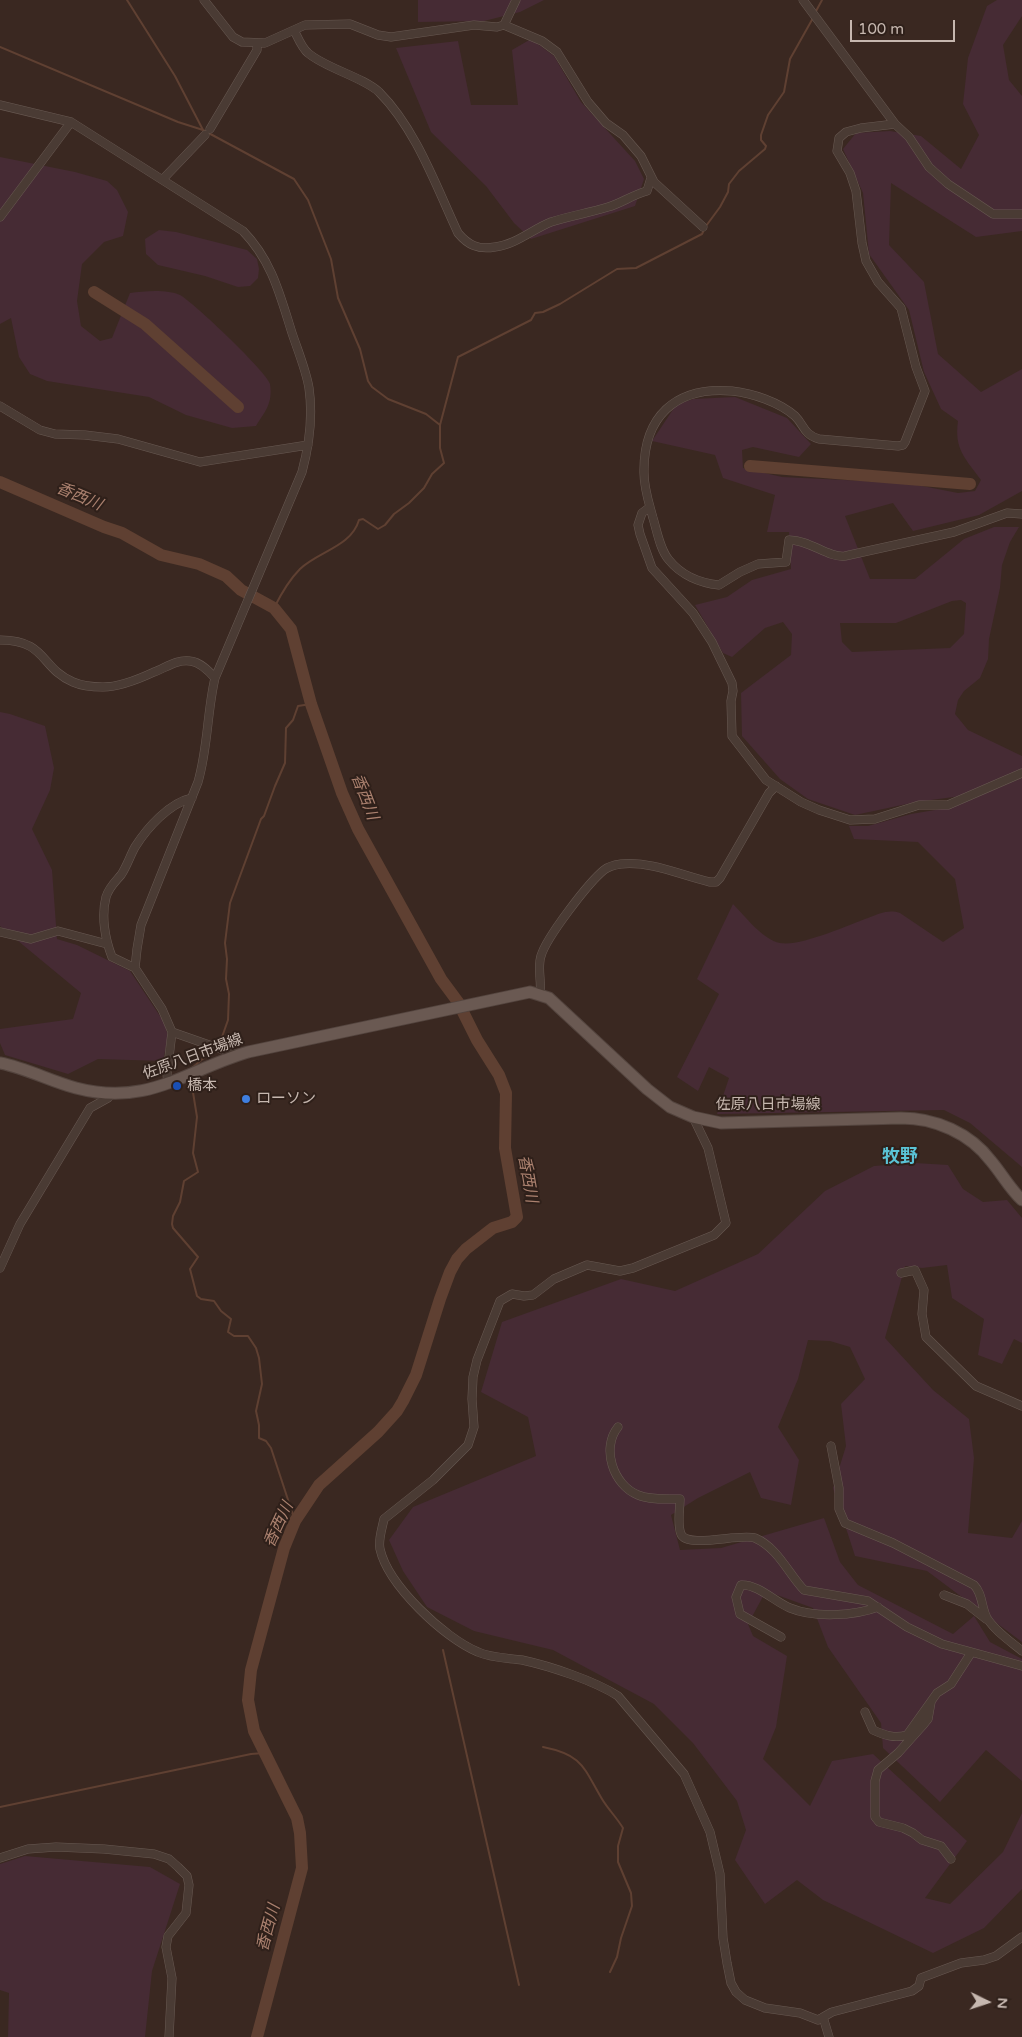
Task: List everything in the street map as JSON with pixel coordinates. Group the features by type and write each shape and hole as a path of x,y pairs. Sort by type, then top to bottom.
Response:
{"main road":[{"name":"佐原八日市場線","path":"0,1063 76,1088 127,1094 168,1084 238,1055 521,993 540,994 548,998 647,1089 670,1107 693,1117 721,1123 901,1118 934,1122 956,1131 980,1148 1022,1200"}],"street":[{"path":"204,0 233,37 242,42 265,43 305,25 350,24 378,35 391,37 474,26 497,27 504,25 542,41 557,52 588,102 606,123 624,135 641,156 651,178 703,227"},
{"path":"504,25 516,0"},
{"path":"803,0 895,124 909,137 929,168 948,184 993,214 1022,214"},
{"path":"294,30 309,54 377,90 405,124 458,233 467,243 495,248 552,222 610,207 630,196 647,191 651,178"},
{"path":"162,179 208,132 257,50 256,43"},
{"path":"0,105 71,122 243,231 260,249 273,274 309,388 310,419 308,445 302,472 215,678 210,701 202,768 192,798 141,925 135,968"},
{"path":"0,217 71,122"},
{"path":"895,124 866,127 846,132 839,138 836,147 838,155 850,174 856,191 866,260 878,282 901,308 916,367 925,391 905,442 898,446 819,439 808,434 795,416 765,400 730,391 686,396 666,408 648,440 644,457 644,475 650,508 667,559 692,578 719,585 758,564 786,562 789,540 807,542 833,554 845,556 954,532 1007,513 1022,514"},
{"path":"0,406 40,430 55,434 85,434 118,439 200,462 308,445"},
{"path":"650,508 642,513 638,525 642,544 652,568 693,613 712,642 732,683 732,736 760,774 776,786 801,802 819,810 850,820 875,819 919,806 948,805 1022,773"},
{"path":"0,640 16,640 34,647 56,670 72,682 86,686 106,687 128,682 176,662 189,660 203,666 215,678"},
{"path":"540,994 542,980 540,958 543,950 568,914 602,871 611,866 636,863 716,882 764,801 776,786"},
{"path":"168,1084 167,1074 172,1032 162,1009 135,968 112,957 107,944 104,917 106,898 111,886 121,874 135,847 150,828 182,801 192,798"},
{"path":"0,932 31,939 58,931 107,944"},
{"path":"172,1032 238,1055"},
{"path":"0,1268 32,1204 90,1108 108,1098 112,1093"},
{"path":"693,1117 708,1148 726,1223 714,1235 633,1268 620,1271 587,1265 554,1279 533,1295 508,1296 500,1300 477,1360 473,1377 474,1427 468,1445 433,1480 384,1519 380,1536 380,1548 385,1562 404,1591 426,1616 461,1643 479,1653 524,1661 570,1675 608,1689 618,1696 684,1774 710,1832 720,1874 724,1938 731,1983 736,1992 745,2000 765,2008 800,2013 818,2020 832,2012 912,1991 919,1986 921,1978 961,1963 984,1960 996,1956 1022,1937"},
{"path":"901,1273 915,1270 924,1290 922,1314 926,1337 976,1386 1022,1406"},
{"path":"618,1427 612,1438 610,1456 618,1478 627,1488 642,1497 680,1500 680,1529 681,1535 685,1538 695,1540 726,1540 742,1536 757,1539 781,1559 804,1590 868,1602 929,1639 971,1653 1022,1666"},
{"path":"831,1446 838,1488 839,1509 845,1524 893,1543 974,1585 980,1593 984,1612 988,1620"},
{"path":"782,1637 740,1614 736,1597 741,1586 750,1586 791,1609 816,1613 848,1614 878,1607"},
{"path":"944,1595 967,1604 1022,1651"},
{"path":"865,1712 873,1730 888,1736 901,1737 907,1735 938,1693 951,1684 971,1653"},
{"path":"931,1702 928,1719 898,1753 878,1770 876,1775 875,1817 878,1822 903,1828 914,1833 922,1840 941,1846 951,1859"},
{"path":"0,1858 28,1849 56,1847 104,1849 154,1854 169,1859 187,1876 189,1885 186,1913 168,1936 166,1947 172,1978 169,2037"},
{"path":"823,2017 829,2037"}],"shaded area":[{"path":"418,0 544,0 520,12 484,21 418,22"},
{"path":"997,0 1022,0 1022,16 1003,45 1009,80 1022,96 1022,231 976,237 891,183 889,245 924,282 938,354 981,392 1022,369 1022,491 979,515 913,531 893,503 845,516 870,579 915,579 964,539 994,527 1019,527 1010,542 1002,565 1000,588 989,639 988,659 980,678 964,691 958,700 955,714 968,730 1022,756 1022,769 961,796 916,802 855,815 808,799 780,779 742,736 741,693 791,655 792,634 783,622 765,628 732,657 723,653 695,605 727,597 752,580 791,569 789,532 767,532 775,495 723,478 715,455 652,441 676,405 693,399 735,397 787,418 811,444 799,457 753,447 742,450 743,468 782,477 907,483 958,493 975,491 981,480 959,446 958,421 941,409 924,372 909,310 869,254 863,193 843,149 856,133 890,131 921,136 961,169 979,135 963,104 968,58 987,6","holes":["961,600 966,603 964,634 950,648 852,652 842,642 840,623 896,623 952,601"]},
{"path":"531,39 554,56 581,102 635,161 644,179 635,206 531,239 514,223 486,186 431,132 396,48 458,41 471,105 518,105 512,50"},
{"path":"0,157 75,172 107,181 117,190 128,212 123,236 104,242 82,264 77,301 81,326 100,341 112,338 130,293 162,291 180,295 188,300 229,338 266,377 271,391 269,402 256,426 232,428 186,415 149,397 47,381 30,374 19,357 11,318 0,324"},
{"path":"159,230 176,232 247,250 257,259 258,278 250,286 238,287 205,276 158,265 146,254 145,239"},
{"path":"0,712 45,726 54,768 50,790 32,829 52,870 57,939 77,945 130,971 164,1022 168,1036 163,1061 98,1059 68,1074 5,1055 0,1043 0,1029 73,1019 81,993 0,926"},
{"path":"1022,778 1022,1167 970,1123 944,1110 717,1114 729,1078 709,1067 698,1091 677,1077 719,994 697,979 733,904 761,933 780,943 811,939 888,912 900,913 943,942 964,928 955,879 918,842 854,839 849,826 868,826 911,814 953,807"},
{"path":"915,1163 948,1165 963,1189 983,1202 1007,1200 1022,1218 1022,1343 1014,1339 1002,1364 978,1355 984,1319 952,1298 947,1265 922,1268 905,1266 885,1338 933,1390 969,1419 974,1458 968,1533 1012,1538 1022,1521 1022,1642 927,1571 855,1556 833,1488 846,1446 841,1404 865,1379 850,1347 830,1341 808,1340 798,1379 778,1427 799,1460 791,1505 761,1498 750,1472 698,1498 671,1515 680,1550 721,1548 824,1518 840,1562 858,1585 953,1634 974,1616 990,1642 1022,1659 1022,1781 986,1750 940,1802 883,1748 881,1723 828,1647 813,1608 766,1591 748,1624 753,1636 787,1656 776,1727 763,1759 810,1806 832,1761 873,1754 967,1841 925,1898 950,1904 1003,1852 1022,1813 1022,1889 984,1928 933,1953 823,1900 797,1880 765,1904 735,1860 746,1830 737,1801 693,1743 654,1704 553,1650 474,1631 427,1607 403,1571 389,1540 413,1507 536,1456 528,1417 481,1392 502,1322 621,1279 675,1291 758,1254 825,1191 874,1166"},
{"path":"25,1856 150,1867 180,1884 152,1971 145,2037 8,2037 9,1993 0,1990 0,1864"}],"waterway":[{"path":"127,0 175,76 203,130"},
{"path":"815,13 822,0"},
{"path":"706,226 720,207 728,192 729,184 739,171 765,149 766,146 761,140 761,135 768,115 784,92 790,59 813,18"},
{"path":"0,47 178,122 203,130 294,179 308,200 331,259 338,298 360,349 368,381 372,387 388,399 426,414 440,425"},
{"path":"274,608 286,587 300,569 342,543 355,529 359,520 363,519 378,529 385,525 394,514 409,503 424,488 432,474 444,463 440,448 440,425 458,357 531,320 535,313 543,312 560,304 617,269 636,268 702,234 704,230"},
{"path":"94,292 145,324 238,407"},
{"path":"750,466 970,484"},
{"name":"香西川","path":"0,482 122,533 161,555 199,564 226,576 241,590 274,608 291,629 311,704 342,793 358,829 441,979 458,1002 477,1040 499,1075 506,1093 505,1148 517,1217 512,1222 493,1228 466,1249 457,1259 440,1299 416,1375 397,1411 378,1432 319,1485 295,1521 284,1548 251,1670 248,1700 254,1731 297,1818 302,1868 257,2037"},
{"path":"217,1044 222,1037 228,1020 229,994 226,979 227,959 225,943 230,903 261,819 264,816 285,763 286,728 293,720 298,706 311,704"},
{"path":"192,1068 213,1050"},
{"path":"191,1080 197,1117 193,1153 198,1172 184,1181 180,1202 173,1216 172,1224 173,1228 198,1257 190,1269 197,1296 201,1299 214,1301 221,1311 231,1319 228,1332 234,1336 248,1336 256,1348 262,1384 256,1411 259,1438 266,1441 271,1448 295,1521"},
{"path":"443,1650 519,1985"},
{"path":"543,1747 566,1754 580,1764 604,1803 623,1828 618,1846 618,1862 631,1893 632,1906 621,1938 617,1957 610,1972"},
{"path":"0,1807 251,1754 264,1753"}],"place":[{"name":"橋本","path":"177,1086"},
{"name":"ローソン","path":"246,1099"}],"district":[{"name":"牧野","path":"900,1157"}]}
